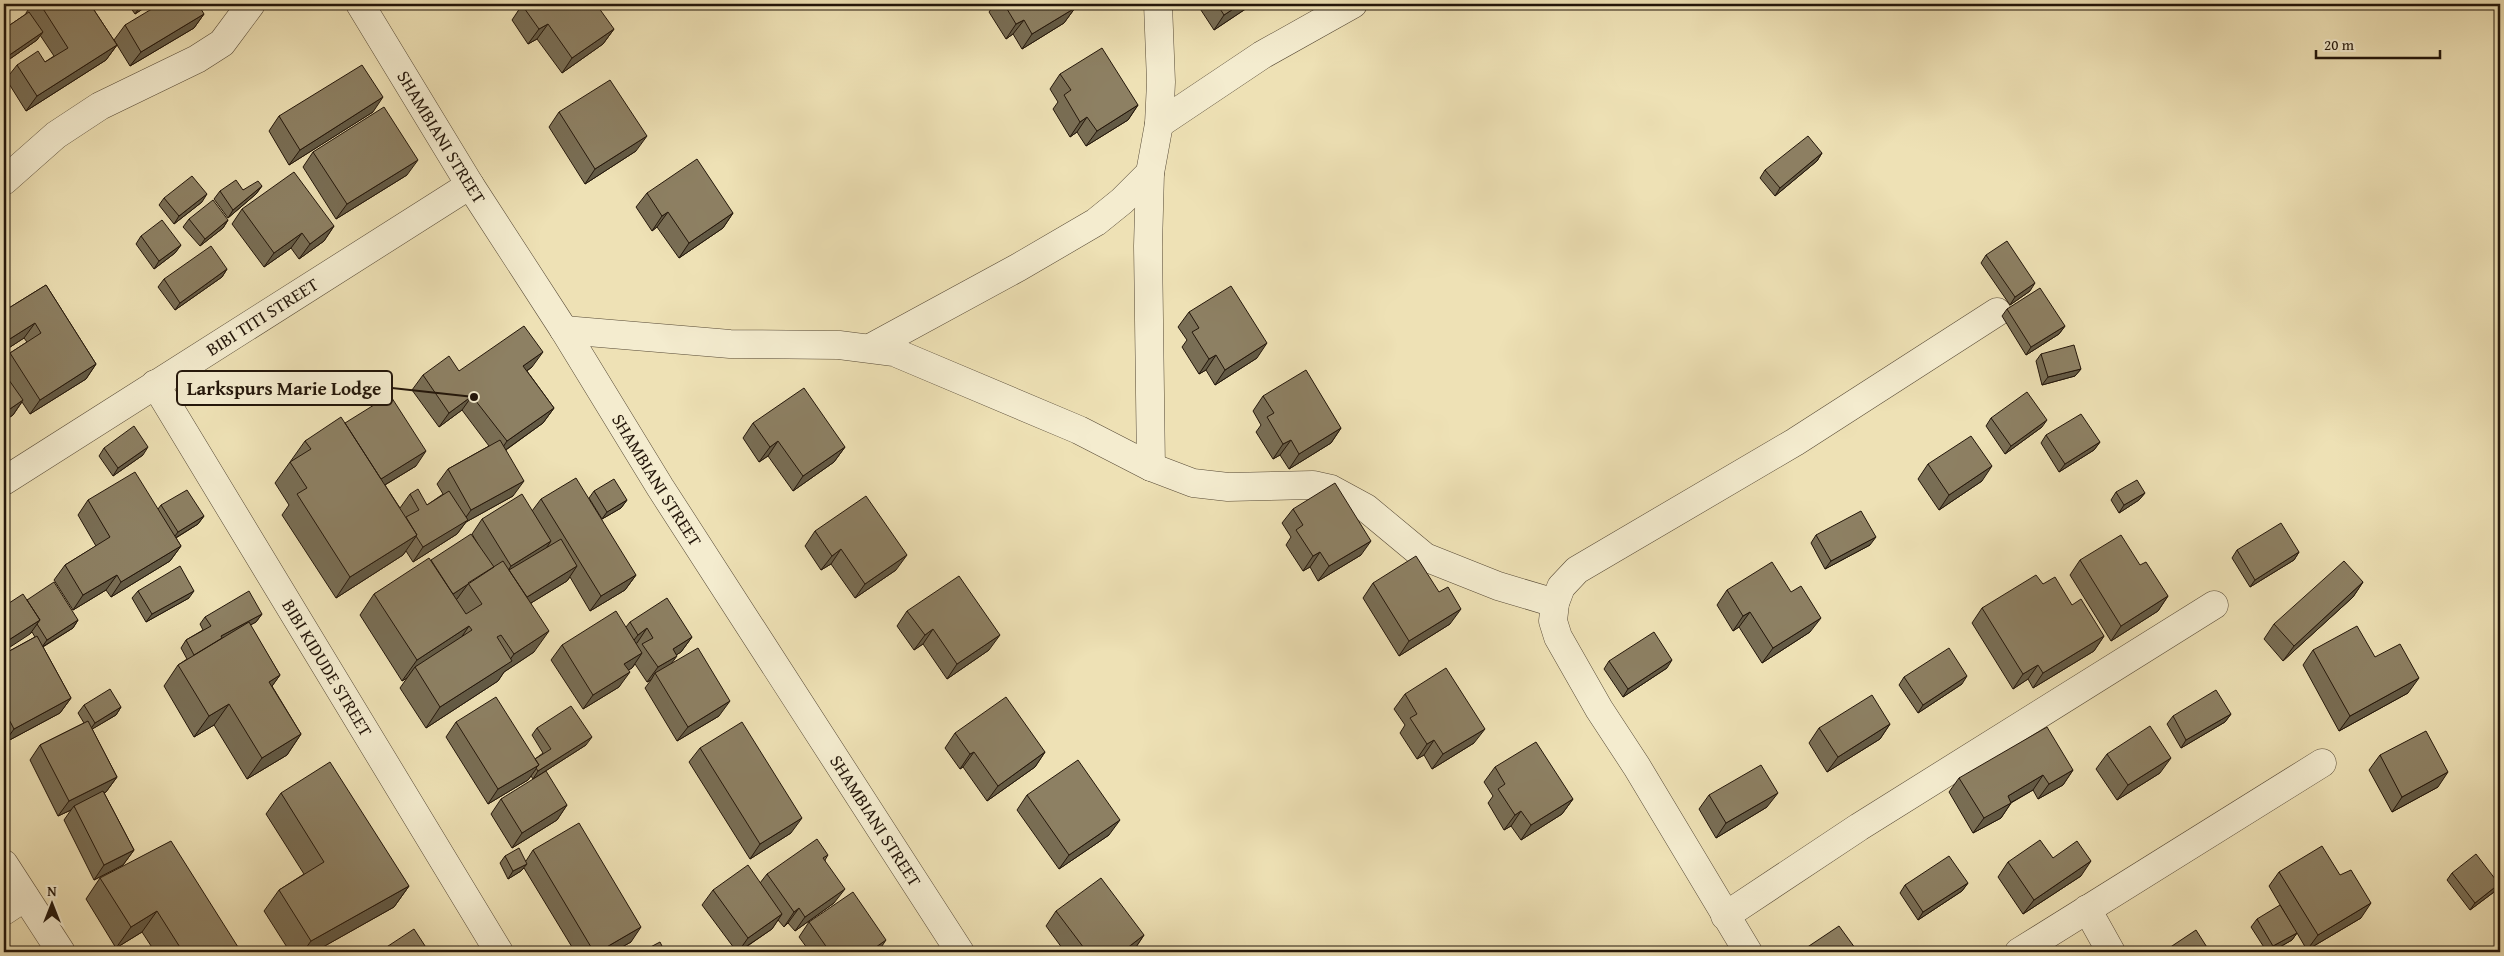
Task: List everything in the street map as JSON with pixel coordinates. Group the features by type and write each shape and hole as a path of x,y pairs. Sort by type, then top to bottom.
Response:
{"street":[{"path":"4,181 56,135 100,106 197,59 222,43 251,4"},
{"name":"SHAMBIANI STREET","path":"360,4 470,185 564,330 660,487 960,952"},
{"path":"1151,467 1148,246 1150,173 1159,124 1161,82 1158,4"},
{"path":"1159,124 1262,55 1353,4"},
{"path":"870,348 1019,267 1096,222 1122,201 1150,173"},
{"name":"BIBI TITI STREET","path":"4,481 470,185"},
{"path":"1748,952 1637,767 1599,709 1558,637 1553,621 1555,603 1561,587 1577,570 1795,442 1997,312"},
{"path":"564,330 730,344 839,345 894,352 1079,430 1151,467 1193,483 1228,487 1313,485 1331,489 1366,508 1425,557 1498,586 1555,603"},
{"name":"BIBI KIDUDE STREET","path":"155,384 499,952"},
{"path":"1726,916 1859,827 2214,604"},
{"path":"2019,952 2322,763"},
{"path":"4,864 14,904 61,952"},
{"path":"2087,909 2111,952"}],"building":[{"path":"40,4 90,4 117,45 37,96 17,65 38,51 45,62 68,48"},
{"path":"160,4 198,4 204,14 141,52 125,25"},
{"path":"596,4 614,29 572,58 548,24 539,29 522,5"},
{"path":"1004,4 1072,4 1075,8 1032,34 1024,20 1016,24"},
{"path":"1217,4 1241,4 1224,15"},
{"path":"29,12 43,32 8,56 4,49 4,29"},
{"path":"1102,48 1138,105 1097,131 1087,117 1080,122 1064,95 1071,90 1060,74"},
{"path":"362,65 383,97 300,150 279,116"},
{"path":"610,80 647,136 595,169 559,112"},
{"path":"384,107 418,160 347,204 313,152"},
{"path":"1808,136 1822,153 1780,188 1765,170"},
{"path":"697,159 733,213 689,243 668,212 662,216 647,193"},
{"path":"294,172 334,226 310,244 302,233 274,253 242,209"},
{"path":"192,176 207,194 179,216 164,198"},
{"path":"236,180 243,190 258,181 262,186 233,210 220,191"},
{"path":"213,200 228,220 205,239 189,219"},
{"path":"162,220 181,245 159,261 141,236"},
{"path":"2007,241 2035,283 2015,297 1986,255"},
{"path":"211,246 227,269 180,303 164,279"},
{"path":"46,285 96,364 40,400 10,353 41,333 35,323 5,342 4,311"},
{"path":"1231,286 1267,343 1225,370 1216,355 1209,359 1192,332 1199,328 1189,312"},
{"path":"2040,288 2065,326 2031,347 2007,309"},
{"path":"524,326 543,352 523,366 554,408 507,441 472,396 449,413 423,375 449,356 459,371"},
{"path":"2074,345 2081,369 2048,377 2041,354"},
{"path":"1306,370 1341,428 1299,454 1291,440 1283,444 1267,417 1274,413 1263,396"},
{"path":"4,373 23,400 4,413"},
{"path":"804,388 845,447 803,476 778,441 770,447 753,423"},
{"path":"2027,392 2047,420 2011,446 1991,418"},
{"path":"390,395 426,451 381,479 345,423"},
{"path":"2081,414 2100,442 2065,464 2046,435"},
{"path":"341,417 417,535 350,577 297,494 307,488 290,462 311,449 305,441"},
{"path":"134,426 148,447 118,468 104,448"},
{"path":"1971,436 1992,466 1949,495 1928,464"},
{"path":"500,440 524,481 471,510 448,469"},
{"path":"135,472 181,546 121,582 117,575 83,595 65,565 110,537 88,500"},
{"path":"576,478 636,575 601,596 541,499"},
{"path":"614,479 627,500 607,512 594,491"},
{"path":"2137,480 2145,493 2124,505 2116,492"},
{"path":"1335,483 1371,541 1329,566 1320,552 1313,556 1296,530 1303,525 1293,509"},
{"path":"418,489 427,505 449,491 468,520 423,547 406,517 419,510 410,494"},
{"path":"187,490 204,516 178,532 161,505"},
{"path":"522,494 551,541 511,566 482,519"},
{"path":"866,496 907,555 865,584 841,549 832,556 815,531"},
{"path":"1861,511 1876,537 1831,561 1816,535"},
{"path":"2281,523 2299,552 2255,580 2237,550"},
{"path":"471,534 494,567 453,594 431,560"},
{"path":"2121,535 2140,565 2146,562 2168,596 2121,626 2080,560"},
{"path":"561,539 577,566 527,597 509,570"},
{"path":"1416,556 1439,592 1448,587 1461,609 1409,641 1373,583"},
{"path":"429,558 466,614 482,604 468,583 503,561 549,631 514,654 501,635 497,637 512,661 440,707 415,667 472,630 469,626 417,660 374,594"},
{"path":"2344,561 2363,582 2294,646 2274,624"},
{"path":"1772,562 1791,592 1801,586 1821,618 1773,648 1750,612 1743,616 1727,590"},
{"path":"180,566 194,591 152,614 138,591"},
{"path":"2036,575 2043,584 2055,577 2072,605 2081,599 2104,636 2043,673 2038,665 2023,674 1982,608"},
{"path":"959,576 1000,635 957,664 933,629 925,635 907,611"},
{"path":"54,582 78,620 47,640 37,624 40,620 27,600"},
{"path":"249,591 262,614 221,636 222,638 194,655 186,640 211,626 205,617"},
{"path":"23,594 40,620 4,643 4,601 6,605"},
{"path":"667,598 692,637 673,649 677,656 658,667 642,644 653,638 647,628 638,635 630,622"},
{"path":"616,611 642,653 624,664 630,672 593,695 562,645"},
{"path":"249,622 280,675 269,682 301,734 262,758 229,704 209,716 178,665"},
{"path":"2357,626 2375,657 2400,644 2419,678 2350,716 2313,650"},
{"path":"1654,632 1672,660 1628,689 1609,661"},
{"path":"37,636 71,698 14,729 4,710 4,654"},
{"path":"698,648 730,701 688,727 655,673"},
{"path":"1949,648 1967,676 1923,705 1904,677"},
{"path":"1446,668 1485,729 1443,754 1434,740 1427,744 1410,718 1417,714 1405,694"},
{"path":"110,689 121,707 95,723 84,705"},
{"path":"2216,690 2231,714 2186,740 2173,716"},
{"path":"1872,695 1890,724 1838,757 1819,728"},
{"path":"496,697 539,765 498,789 456,722"},
{"path":"1006,697 1045,752 998,786 974,752 970,754 955,733"},
{"path":"571,706 592,737 538,771 536,768 539,765 535,759 551,749 537,728"},
{"path":"88,721 117,777 69,801 40,745"},
{"path":"742,722 802,818 760,844 700,748"},
{"path":"2150,726 2171,758 2128,785 2107,754"},
{"path":"2047,727 2073,770 2049,784 2043,775 2008,796 2011,803 1984,818 1959,778"},
{"path":"2426,731 2448,772 2402,797 2380,755"},
{"path":"1536,742 1573,799 1531,825 1521,811 1515,815 1498,789 1505,784 1495,767"},
{"path":"1078,760 1120,820 1069,855 1027,795"},
{"path":"330,762 409,886 311,941 279,890 324,862 281,793"},
{"path":"1761,765 1778,793 1726,823 1709,795"},
{"path":"546,771 567,805 522,833 501,799"},
{"path":"103,791 134,850 104,865 74,806"},
{"path":"579,823 641,927 598,952 594,952 533,850"},
{"path":"817,839 828,855 823,858 845,889 805,917 799,908 794,912 767,874"},
{"path":"2040,840 2053,858 2077,841 2091,861 2034,900 2008,862"},
{"path":"171,841 238,947 229,952 183,952 157,911 131,927 100,878"},
{"path":"2322,846 2340,875 2351,870 2371,903 2318,935 2279,872"},
{"path":"519,848 527,864 513,871 505,856"},
{"path":"2476,854 2499,884 2475,903 2452,873"},
{"path":"1949,856 1968,883 1923,912 1905,885"},
{"path":"748,865 782,914 748,938 713,890"},
{"path":"1101,878 1144,935 1122,952 1087,952 1056,911"},
{"path":"853,892 886,940 869,952 830,952 809,922"},
{"path":"2280,905 2297,933 2273,946 2257,919"},
{"path":"1839,926 1858,952 1800,952"},
{"path":"414,929 429,952 379,952"},
{"path":"2196,930 2210,952 2163,952"},
{"path":"660,942 665,952 641,952"}],"place":[{"name":"Larkspurs Marie Lodge","path":"474,397"}]}
